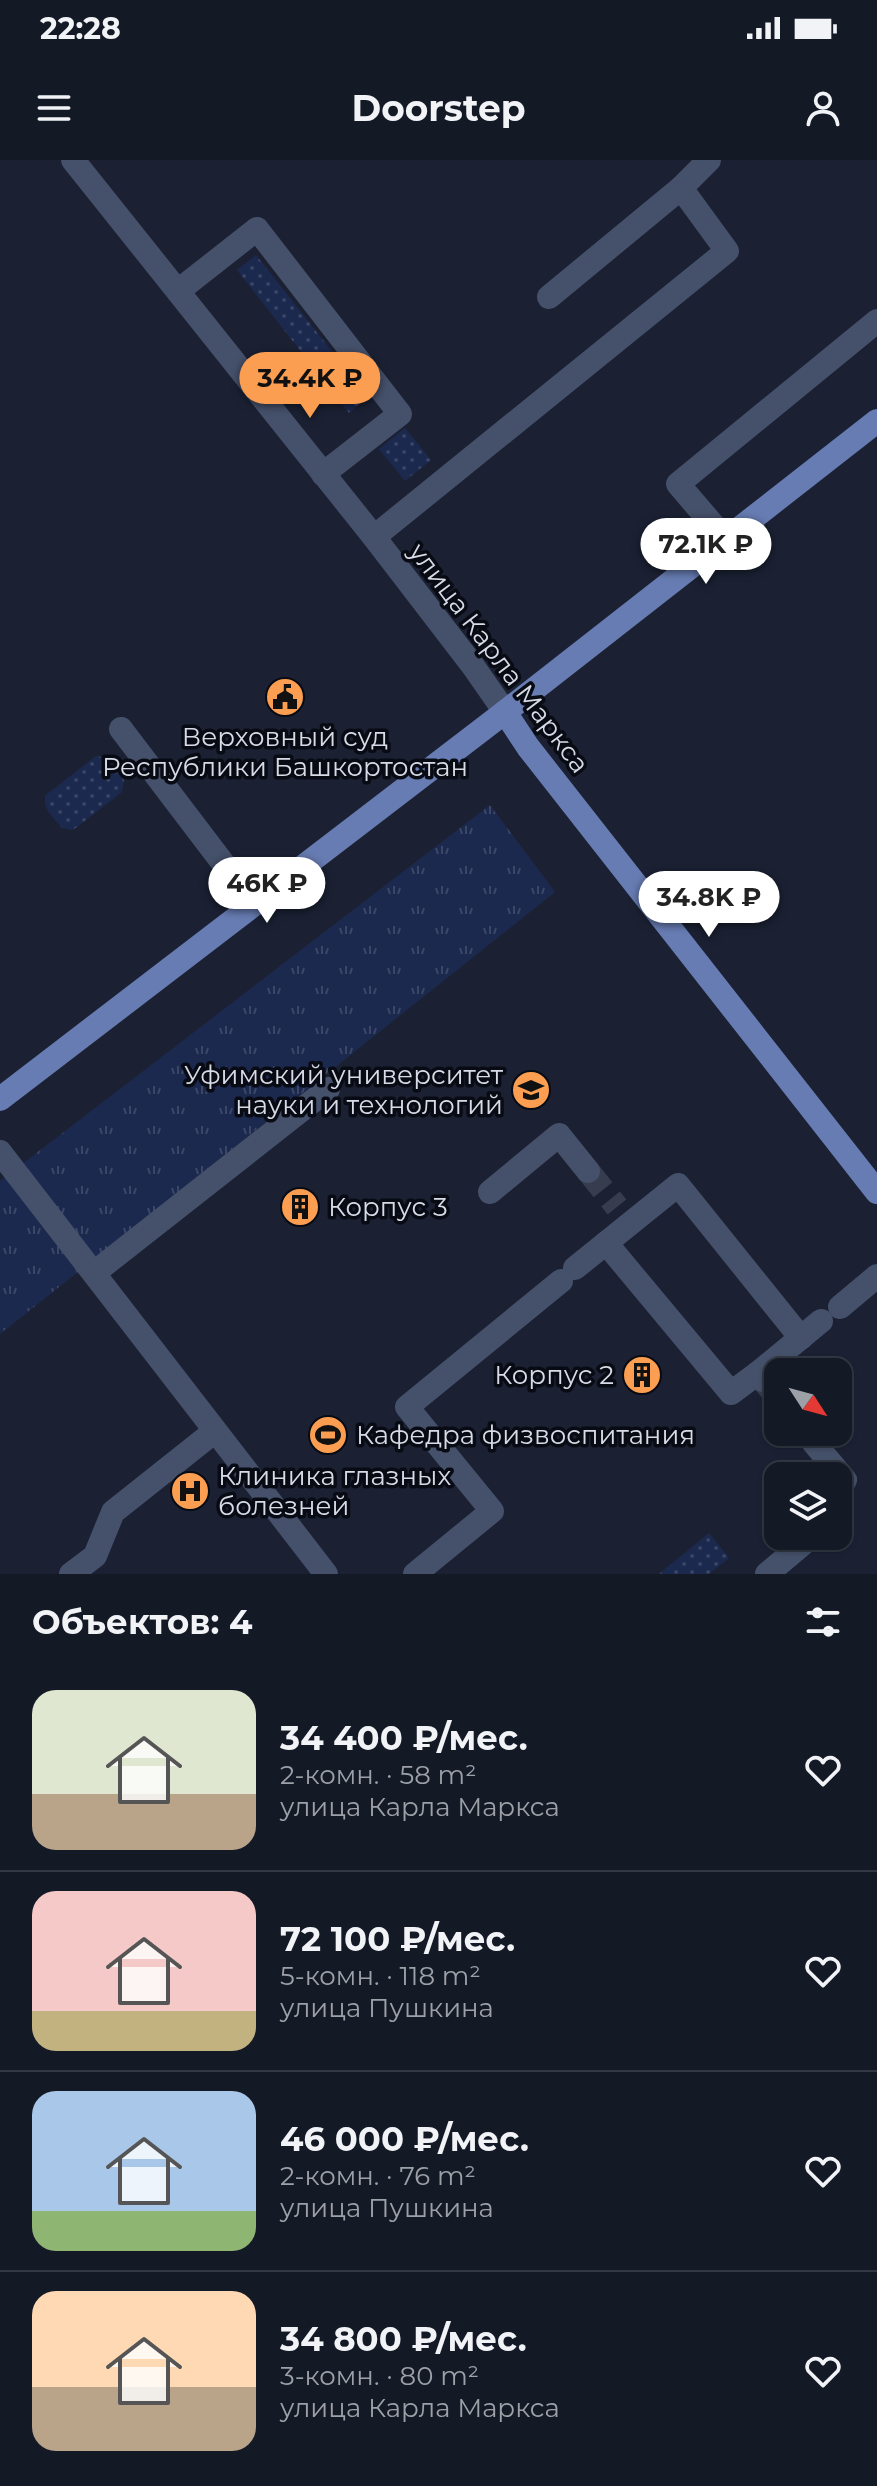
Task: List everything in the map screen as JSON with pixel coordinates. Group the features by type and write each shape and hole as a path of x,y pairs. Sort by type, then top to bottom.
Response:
{"main road":[{"path":"0,1099 505,712 877,421"},
{"name":"улица Карла Маркса","path":"505,712 528,747 877,1192"}],"street":[{"name":"улица Карла Маркса","path":"73,160 374,537 505,712"},
{"path":"549,297 681,188 709,160"},
{"path":"374,537 727,251 681,188"},
{"path":"178,291 257,229 400,414 323,474"},
{"path":"726,540 678,484 877,321"},
{"path":"121,729 254,904"},
{"path":"94,1273 328,1089"},
{"path":"490,1192 559,1135 588,1171"},
{"path":"0,1152 326,1574"},
{"path":"415,1574 492,1511 407,1407 606,1243 624,1215 678,1185 801,1338"},
{"path":"606,1243 731,1393 760,1376 877,1276"},
{"path":"71,1574 95,1556 113,1512 215,1431"},
{"path":"817,1446 830,1462"},
{"path":"767,1574 795,1550"}],"green space":[{"path":"256,255 368,397 349,413 237,270"},
{"path":"405,428 431,460 405,481 379,449"},
{"path":"96,756 106,758 124,780 122,792 73,830 62,828 47,809 46,795"},
{"path":"490,805 555,892 0,1334 0,1181"},
{"path":"709,1533 729,1558 709,1574 659,1574"}],"tunnel":[{"path":"588,1171 617,1207"}],"place":[{"name":"Верховный суд Республики Башкортостан","path":"285,697"},
{"name":"Уфимский университет науки и технологий","path":"531,1090"},
{"name":"Корпус 3","path":"300,1207"},
{"name":"Корпус 2","path":"642,1375"},
{"name":"Кафедра физвоспитания","path":"328,1435"},
{"name":"Клиника глазных болезней","path":"190,1491"}]}
